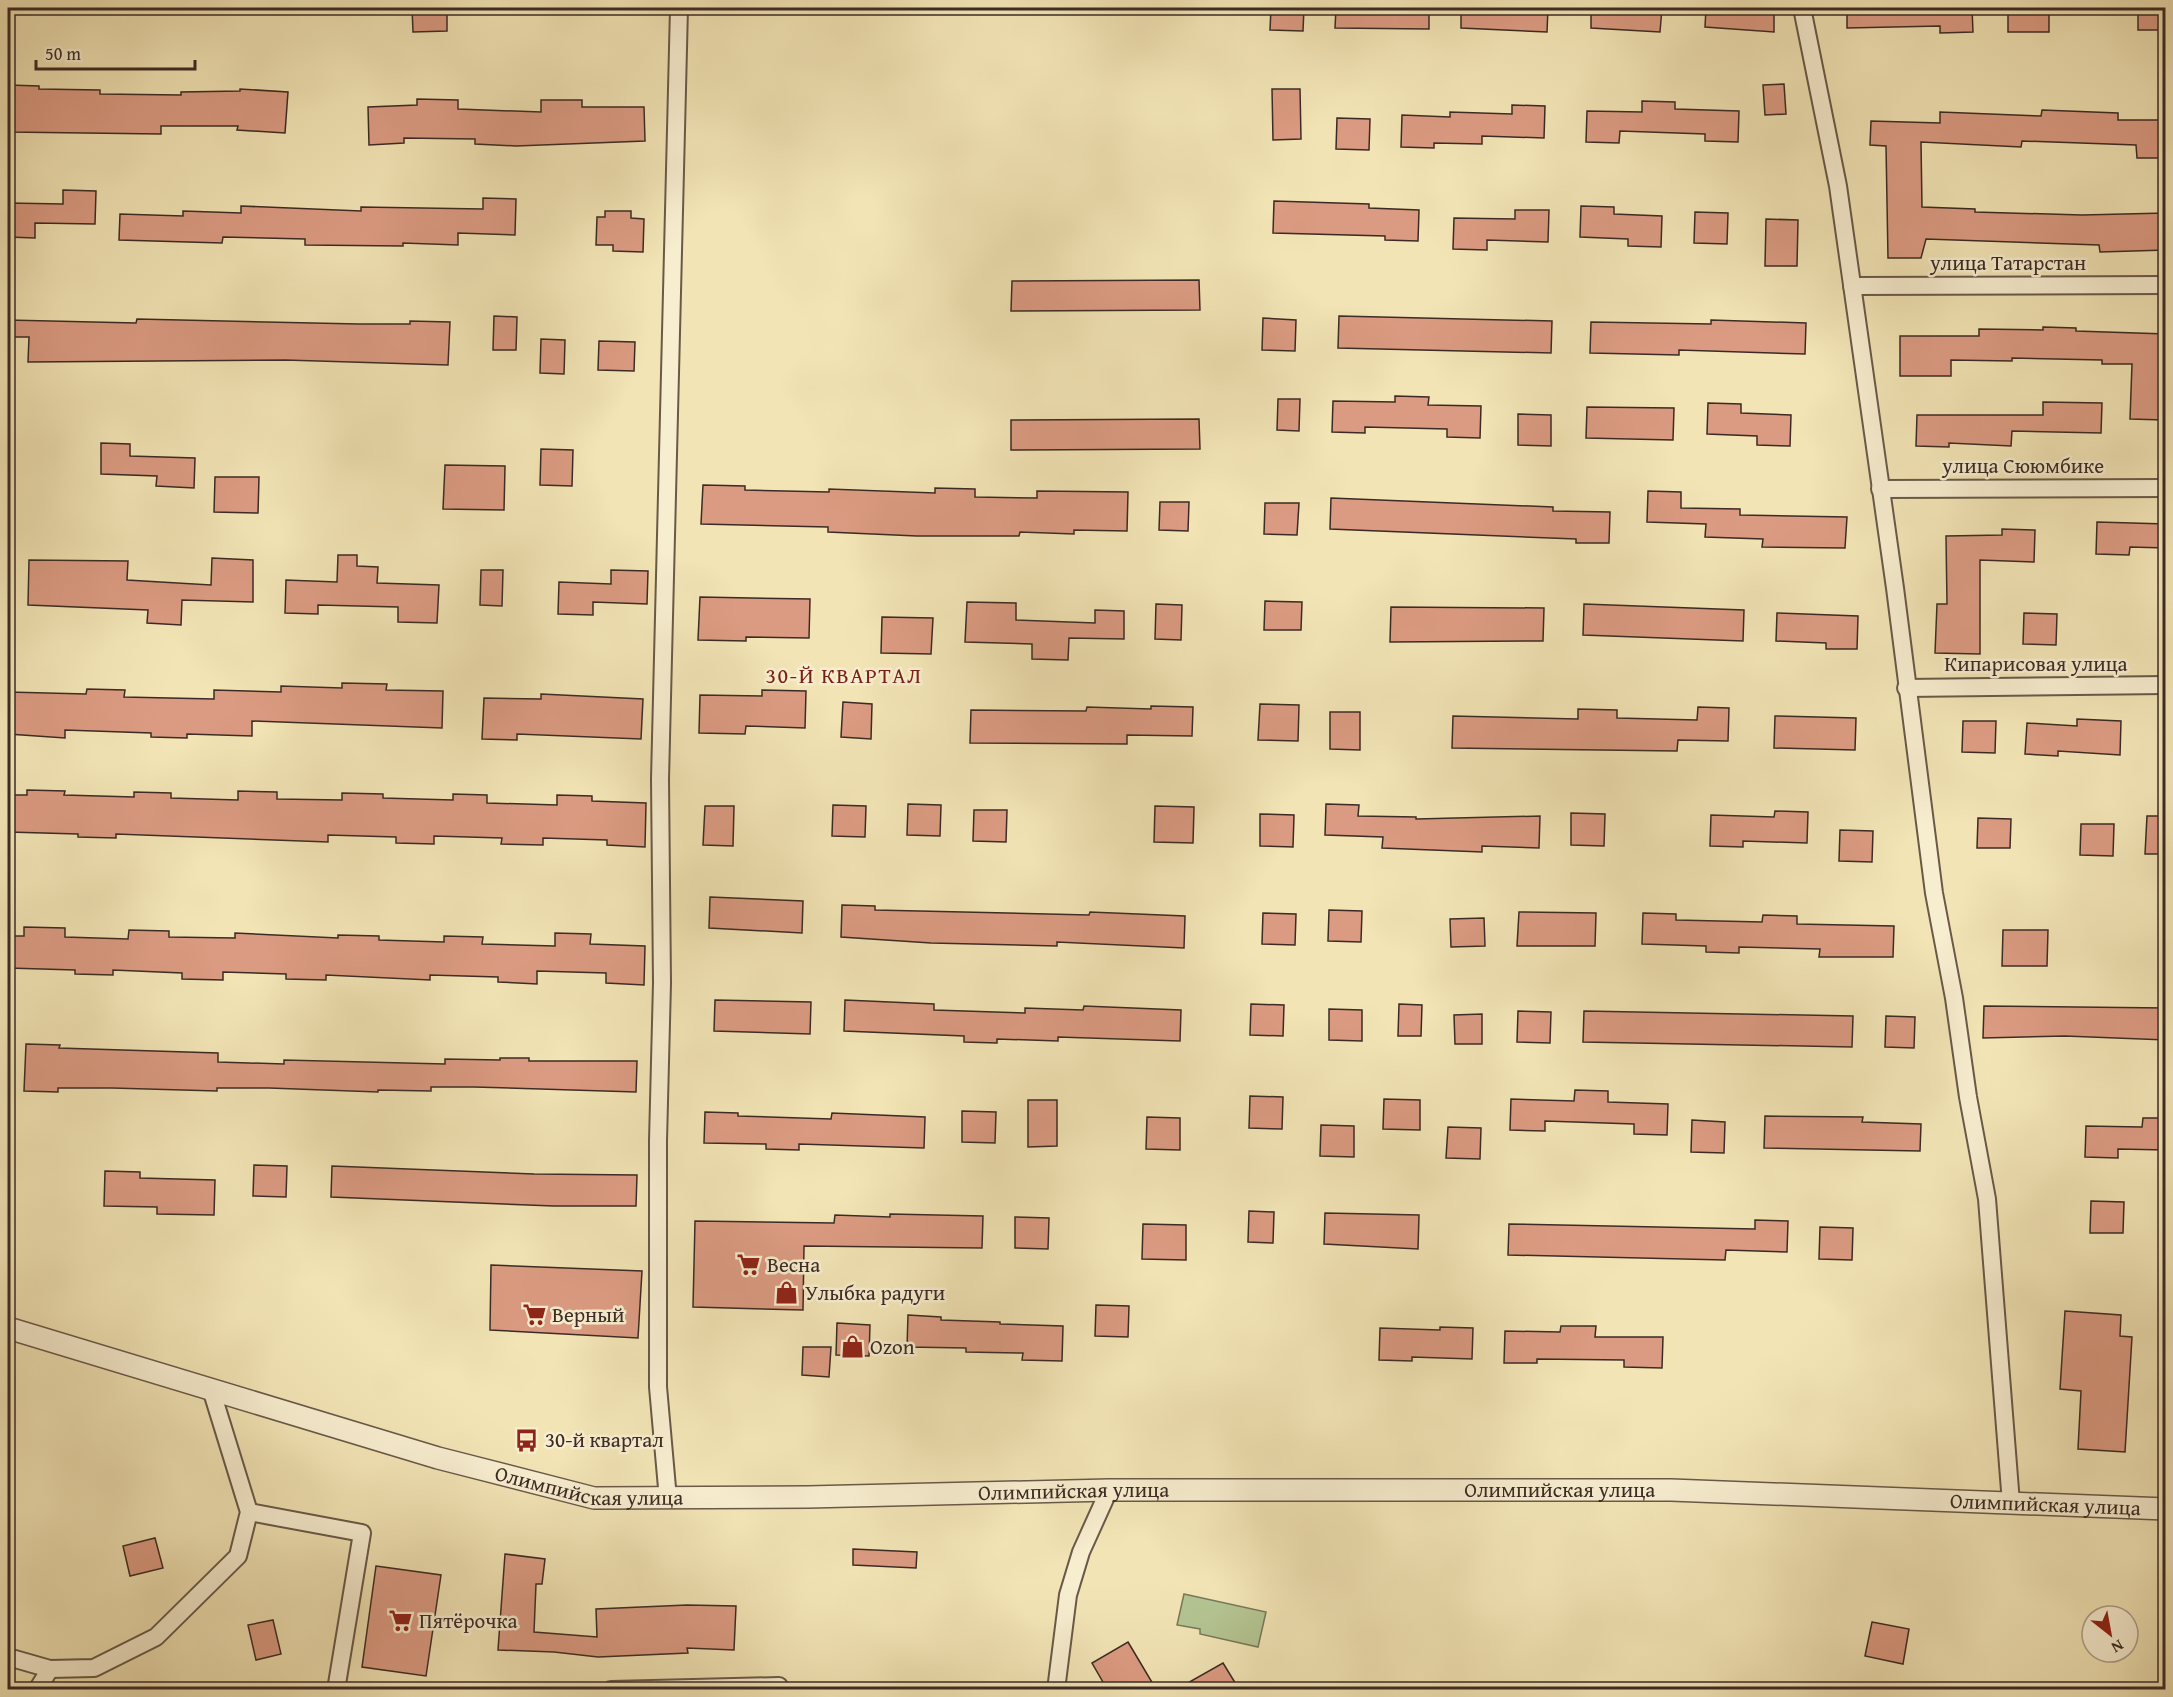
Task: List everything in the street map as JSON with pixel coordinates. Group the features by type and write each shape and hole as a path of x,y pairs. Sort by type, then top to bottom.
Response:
{"street":[{"path":"668,1499 658,1387 658,1142 662,983 660,720 678,8"},
{"path":"1802,8 1838,186 1881,489 1906,687 1923,792 1934,893 1987,1199 2011,1503"},
{"name":"улица Татарстан","path":"1852,286 2166,285"},
{"name":"улица Сююмбике","path":"1881,489 2166,488"},
{"name":"Кипарисовая улица","path":"1906,687 2166,686"},
{"name":"Олимпийская улица","path":"8,1328 438,1458 594,1498 668,1499 1109,1490 1671,1490 2166,1509"},
{"path":"8,1657 50,1669 94,1668 156,1637 238,1556 249,1512 211,1389"},
{"path":"1056,1689 1068,1595 1081,1552 1109,1490"},
{"path":"249,1512 362,1533 336,1689"},
{"path":"37,1689 50,1669"},
{"path":"611,1689 780,1686"}],"green space":[{"path":"1184,1594 1266,1612 1258,1647 1200,1634 1200,1629 1177,1625"}],"building":[{"path":"412,8 447,8 447,31 413,32"},
{"path":"1271,8 1304,8 1303,31 1270,30"},
{"path":"1336,8 1429,8 1429,29 1335,28"},
{"path":"1461,8 1548,8 1547,32 1461,28"},
{"path":"1591,8 1662,8 1660,32 1591,28"},
{"path":"1706,8 1774,8 1774,32 1705,27"},
{"path":"1847,8 1972,8 1973,32 1940,33 1940,26 1847,28"},
{"path":"2008,8 2049,8 2049,32 2008,32"},
{"path":"2138,8 2166,8 2166,30 2138,30"},
{"path":"1784,84 1786,114 1765,115 1763,85"},
{"path":"8,85 39,86 39,89 100,90 100,94 181,95 181,92 240,91 240,89 288,92 285,133 237,130 238,126 161,126 161,134 8,132"},
{"path":"1272,89 1300,89 1301,139 1273,140"},
{"path":"417,99 458,100 458,109 541,112 541,100 582,100 582,107 644,107 645,141 516,146 475,144 475,139 404,138 404,143 369,145 368,107 417,105"},
{"path":"1642,101 1675,102 1675,109 1739,111 1738,142 1705,141 1705,134 1620,131 1619,143 1586,142 1587,111 1642,112"},
{"path":"1512,105 1545,106 1544,138 1482,136 1482,144 1434,143 1434,148 1401,147 1402,115 1450,117 1450,112 1512,114"},
{"path":"2042,110 2118,113 2118,120 2166,120 2166,158 2137,158 2136,145 2022,141 2021,147 1921,142 1922,207 1975,209 1975,212 2082,215 2166,213 2166,250 2100,252 2099,245 1926,239 1921,258 1888,258 1886,146 1870,145 1871,121 1940,123 1940,112 2041,116"},
{"path":"1337,118 1370,119 1369,150 1336,149"},
{"path":"63,190 96,191 95,224 35,223 35,238 8,237 8,203 63,204"},
{"path":"483,198 516,199 515,235 458,233 458,245 403,243 403,246 305,245 305,239 223,237 222,243 119,240 120,214 183,216 183,211 241,213 241,206 361,211 361,207 483,209"},
{"path":"1274,201 1369,204 1369,208 1419,210 1418,241 1385,240 1385,236 1273,233"},
{"path":"1581,206 1614,207 1614,214 1662,216 1661,247 1628,246 1628,239 1580,237"},
{"path":"1515,210 1549,210 1548,242 1487,240 1487,250 1453,249 1454,218 1515,219"},
{"path":"605,211 631,211 631,218 644,219 643,252 613,251 613,245 596,245 597,217 605,217"},
{"path":"1695,212 1728,213 1727,244 1694,243"},
{"path":"1766,219 1798,220 1797,266 1765,266"},
{"path":"1199,280 1200,310 1011,311 1012,281"},
{"path":"494,316 517,317 516,350 493,350"},
{"path":"1339,316 1552,321 1551,353 1338,348"},
{"path":"1263,318 1296,320 1295,351 1262,350"},
{"path":"137,319 359,324 410,324 410,321 450,322 448,365 285,360 28,362 29,337 8,337 8,320 136,323"},
{"path":"1711,320 1806,323 1805,354 1679,350 1679,355 1590,353 1591,322 1711,324"},
{"path":"2043,327 2076,328 2076,331 2166,334 2164,420 2130,419 2132,364 2102,364 2102,360 2012,358 2012,361 1951,360 1951,376 1900,376 1900,336 1979,336 1979,329 2043,330"},
{"path":"541,339 565,340 564,374 540,373"},
{"path":"599,341 635,342 634,371 598,370"},
{"path":"1395,396 1429,397 1428,405 1481,406 1480,438 1447,437 1447,429 1365,427 1365,433 1332,432 1333,401 1395,402"},
{"path":"1278,399 1300,399 1299,431 1277,430"},
{"path":"2043,402 2102,403 2101,433 2012,431 2011,446 1949,443 1949,447 1916,446 1917,415 2043,415"},
{"path":"1708,403 1741,404 1741,413 1791,415 1790,446 1757,445 1757,436 1707,434"},
{"path":"1587,407 1674,408 1673,440 1586,438"},
{"path":"1518,414 1551,415 1551,446 1518,445"},
{"path":"1199,419 1200,449 1011,450 1011,420"},
{"path":"101,443 130,444 130,456 195,458 194,488 156,486 157,476 101,474"},
{"path":"541,449 573,450 572,486 540,485"},
{"path":"445,465 505,466 504,510 443,509"},
{"path":"215,477 259,477 258,513 214,512"},
{"path":"703,485 745,486 745,490 829,492 829,489 935,493 935,488 975,489 975,497 1037,498 1037,491 1128,492 1127,531 1074,530 1074,534 1020,532 1019,536 917,536 828,532 828,527 701,524"},
{"path":"1648,491 1681,492 1681,508 1740,509 1740,515 1847,517 1845,548 1762,547 1763,539 1705,537 1706,524 1647,522"},
{"path":"1331,498 1553,507 1553,511 1610,512 1609,543 1576,543 1576,539 1330,529"},
{"path":"1160,502 1189,502 1188,531 1159,530"},
{"path":"1265,503 1299,503 1297,535 1264,534"},
{"path":"2097,522 2166,524 2166,548 2130,547 2129,555 2096,554"},
{"path":"2002,529 2035,530 2034,562 1980,560 1980,654 1935,653 1937,604 1947,604 1946,536 2002,535"},
{"path":"338,555 357,555 357,566 378,567 377,583 439,585 437,623 398,622 398,607 318,605 318,614 285,613 286,580 337,582"},
{"path":"212,558 253,560 253,602 182,600 181,625 147,623 148,610 28,605 29,560 128,561 127,580 211,585"},
{"path":"481,570 503,570 502,606 480,605"},
{"path":"611,570 648,571 647,604 593,602 593,615 558,614 559,582 611,584"},
{"path":"700,597 810,599 809,638 746,637 746,641 698,640"},
{"path":"1265,601 1302,602 1301,630 1264,630"},
{"path":"967,602 1016,603 1016,620 1095,623 1095,610 1124,611 1124,639 1069,638 1068,660 1032,659 1032,644 965,642"},
{"path":"1156,604 1182,605 1181,640 1155,639"},
{"path":"1584,604 1744,610 1743,641 1583,635"},
{"path":"1391,607 1544,608 1543,641 1390,642"},
{"path":"1777,613 1858,616 1857,649 1826,649 1826,643 1776,641"},
{"path":"2024,613 2057,614 2056,645 2023,644"},
{"path":"882,617 933,618 931,654 881,653"},
{"path":"342,683 387,684 386,690 443,691 442,728 252,721 252,736 187,734 187,738 151,737 151,733 65,730 65,738 8,734 8,692 86,694 87,689 125,690 124,697 214,699 214,690 281,692 281,686 342,688"},
{"path":"762,690 806,691 805,728 746,726 745,734 699,733 700,695 762,696"},
{"path":"541,694 643,699 641,739 517,734 517,740 482,739 484,698 541,699"},
{"path":"843,702 872,704 871,739 841,737"},
{"path":"1260,704 1299,705 1298,741 1258,740"},
{"path":"1151,706 1193,707 1192,736 1127,735 1127,744 970,743 971,710 1086,711 1087,707 1151,709"},
{"path":"1698,707 1729,708 1728,741 1678,740 1677,751 1452,748 1453,716 1578,719 1578,709 1617,710 1617,718 1697,720"},
{"path":"1330,712 1360,712 1360,750 1330,749"},
{"path":"1775,716 1856,718 1855,750 1774,748"},
{"path":"2077,719 2121,721 2120,755 2058,751 2058,756 2025,754 2027,723 2077,726"},
{"path":"1963,721 1996,721 1995,753 1962,752"},
{"path":"27,790 65,791 64,795 134,797 134,792 171,793 171,798 238,800 238,791 277,792 277,799 342,800 342,793 383,794 383,798 453,800 453,794 487,795 487,803 557,805 557,795 592,796 592,801 646,803 645,847 607,845 607,840 543,838 543,845 501,844 502,838 434,836 434,844 396,843 396,837 328,835 328,842 116,834 116,838 78,837 78,834 8,832 8,795 27,795"},
{"path":"908,804 941,805 940,836 907,835"},
{"path":"1326,804 1359,805 1358,816 1416,817 1416,819 1540,816 1539,848 1482,846 1482,852 1382,848 1383,837 1325,835"},
{"path":"833,805 866,806 865,837 832,836"},
{"path":"705,806 734,806 733,846 703,845"},
{"path":"1155,806 1194,807 1193,843 1154,842"},
{"path":"974,810 1007,810 1006,842 973,841"},
{"path":"1775,811 1808,812 1807,843 1743,841 1743,847 1710,846 1711,815 1774,817"},
{"path":"1571,813 1605,814 1604,846 1571,845"},
{"path":"1260,814 1294,815 1293,847 1260,846"},
{"path":"2147,816 2166,816 2166,854 2145,854"},
{"path":"1978,818 2011,819 2010,848 1977,848"},
{"path":"2081,824 2114,824 2113,856 2080,855"},
{"path":"1840,830 1873,831 1872,862 1839,861"},
{"path":"710,897 803,901 802,933 709,928"},
{"path":"842,905 875,906 875,910 1089,915 1090,912 1185,916 1184,948 1057,942 1057,946 931,943 841,937"},
{"path":"1329,910 1362,911 1361,942 1328,941"},
{"path":"1519,912 1596,913 1595,946 1517,946"},
{"path":"1263,913 1296,914 1295,945 1262,944"},
{"path":"1643,913 1676,914 1676,920 1762,922 1763,915 1797,916 1797,924 1894,926 1893,957 1819,957 1820,949 1739,947 1739,953 1706,952 1706,946 1642,944"},
{"path":"1484,918 1485,946 1451,947 1450,919"},
{"path":"24,927 65,928 65,937 128,939 129,930 169,931 169,937 235,938 235,933 338,938 338,935 379,936 379,940 444,942 444,936 483,937 482,944 555,946 555,933 591,934 590,944 645,946 644,985 606,983 606,973 537,971 537,984 498,982 498,977 430,975 430,980 326,975 326,980 286,979 286,974 223,972 223,980 182,979 182,973 113,970 113,975 75,974 75,970 8,968 8,936 24,936"},
{"path":"2003,930 2048,930 2047,966 2002,966"},
{"path":"715,1000 811,1002 810,1034 714,1031"},
{"path":"845,1000 934,1004 934,1010 1025,1013 1025,1008 1083,1010 1084,1006 1181,1010 1180,1041 1058,1037 1058,1041 997,1039 997,1043 964,1042 964,1036 844,1031"},
{"path":"1251,1004 1284,1005 1283,1036 1250,1035"},
{"path":"1399,1004 1422,1005 1421,1036 1398,1036"},
{"path":"1984,1006 2166,1008 2166,1040 2065,1036 1983,1038"},
{"path":"1329,1009 1362,1010 1362,1041 1329,1040"},
{"path":"1518,1011 1551,1012 1550,1043 1517,1042"},
{"path":"1584,1011 1853,1016 1852,1047 1583,1042"},
{"path":"1482,1014 1482,1044 1455,1044 1454,1015"},
{"path":"1886,1016 1915,1017 1914,1048 1885,1047"},
{"path":"26,1044 60,1045 59,1048 218,1053 218,1062 284,1064 284,1060 445,1064 445,1059 500,1060 500,1058 529,1058 529,1061 637,1061 636,1092 474,1087 431,1087 431,1091 378,1090 378,1092 269,1088 217,1088 217,1091 58,1088 58,1092 24,1091"},
{"path":"1575,1090 1608,1091 1608,1102 1668,1104 1667,1135 1634,1134 1634,1124 1545,1121 1545,1131 1510,1130 1511,1099 1574,1101"},
{"path":"1250,1096 1283,1097 1282,1129 1249,1128"},
{"path":"1384,1099 1420,1100 1420,1130 1383,1129"},
{"path":"1028,1100 1057,1100 1057,1146 1028,1147"},
{"path":"962,1111 996,1112 995,1143 962,1142"},
{"path":"705,1112 738,1113 738,1116 831,1119 832,1113 925,1117 924,1148 799,1144 799,1150 766,1149 766,1144 704,1143"},
{"path":"1765,1116 1863,1117 1862,1122 1921,1124 1920,1151 1764,1148"},
{"path":"1147,1117 1180,1118 1180,1150 1146,1149"},
{"path":"2143,1118 2166,1118 2166,1150 2118,1149 2118,1158 2085,1157 2086,1126 2142,1127"},
{"path":"1692,1120 1725,1122 1724,1153 1691,1152"},
{"path":"1321,1125 1354,1126 1354,1157 1320,1156"},
{"path":"1448,1127 1481,1128 1480,1159 1446,1158"},
{"path":"254,1165 287,1166 286,1197 253,1196"},
{"path":"332,1166 534,1174 637,1175 636,1206 554,1206 331,1197"},
{"path":"105,1171 140,1172 140,1178 215,1180 214,1215 157,1214 157,1207 104,1206"},
{"path":"2091,1201 2124,1202 2123,1233 2090,1233"},
{"path":"1249,1211 1274,1212 1273,1243 1248,1242"},
{"path":"1325,1213 1419,1215 1418,1249 1324,1244"},
{"name":"Весна","path":"890,1214 983,1216 982,1248 804,1246 803,1310 693,1307 695,1221 834,1223 835,1215 890,1217"},
{"path":"1015,1217 1049,1218 1048,1249 1015,1248"},
{"path":"1755,1220 1788,1221 1787,1252 1726,1250 1725,1260 1508,1255 1509,1224 1755,1229"},
{"path":"1143,1224 1186,1225 1186,1260 1142,1259"},
{"path":"1820,1227 1853,1228 1852,1260 1819,1259"},
{"path":"491,1265 642,1271 638,1338 490,1330"},
{"path":"1096,1305 1129,1306 1128,1337 1095,1336"},
{"path":"2065,1311 2121,1315 2120,1336 2132,1337 2125,1452 2078,1449 2081,1391 2060,1389"},
{"path":"908,1315 941,1317 941,1320 1063,1326 1062,1361 1022,1360 1023,1353 966,1352 966,1348 907,1347"},
{"path":"837,1323 870,1325 869,1356 836,1355"},
{"path":"1561,1326 1596,1326 1595,1337 1663,1337 1662,1368 1624,1367 1624,1360 1537,1359 1537,1363 1504,1363 1505,1331 1560,1332"},
{"path":"1440,1327 1473,1328 1472,1359 1412,1357 1412,1361 1379,1360 1380,1328 1440,1330"},
{"path":"803,1347 831,1347 829,1377 802,1375"},
{"path":"155,1538 163,1568 130,1576 123,1546"},
{"path":"853,1549 917,1552 916,1568 853,1565"},
{"path":"505,1554 545,1559 542,1584 536,1584 534,1632 597,1637 596,1609 687,1605 736,1606 734,1650 687,1648 688,1653 598,1657 554,1652 498,1650"},
{"path":"376,1566 441,1575 426,1676 362,1667"},
{"path":"273,1620 281,1654 256,1660 248,1625"},
{"path":"1872,1622 1909,1629 1903,1664 1865,1656"},
{"path":"1128,1642 1156,1689 1107,1689 1092,1663"},
{"path":"1223,1663 1239,1689 1177,1689"}],"place":[{"name":"Весна","path":"749,1265"},
{"name":"Улыбка радуги","path":"787,1293"},
{"name":"Верный","path":"534,1315"},
{"name":"Ozon","path":"852,1347"},
{"name":"30-й квартал","path":"527,1440"},
{"name":"Пятёрочка","path":"401,1621"}],"district":[{"name":"30-Й КВАРТАЛ","path":"844,675"}]}
